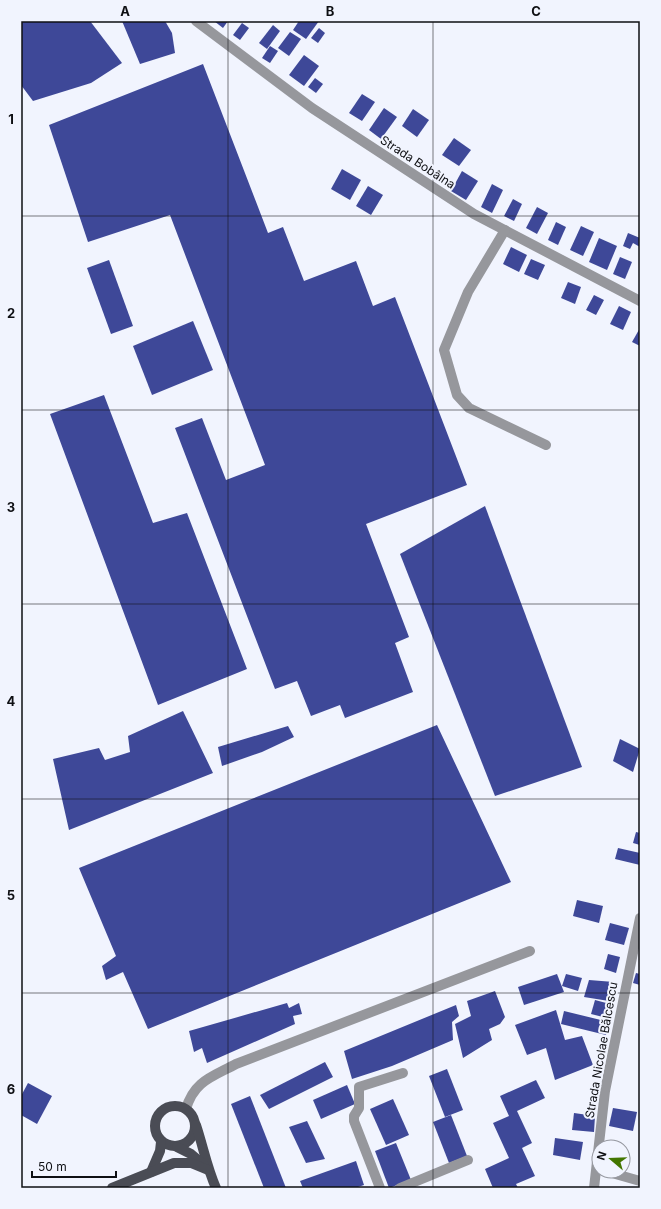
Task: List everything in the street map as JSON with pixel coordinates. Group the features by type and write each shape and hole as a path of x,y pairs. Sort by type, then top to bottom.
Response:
{"main road":[{"path":"151,1172 160,1151 161,1142 155,1126 158,1115 168,1107 174,1106 186,1109 191,1113 204,1149 208,1170 216,1188"},
{"path":"175,1147 188,1142 195,1131 196,1124"},
{"path":"161,1142 191,1154 208,1170"},
{"path":"167,1165 175,1147"},
{"path":"112,1188 167,1165 180,1162 208,1170"}],"street":[{"name":"Strada Bobâlna","path":"196,21 312,108 474,214 640,301"},
{"path":"505,230 468,292 444,350 457,395 469,408 546,445"},
{"name":"Strada Nicolae Bălcescu","path":"602,1139 605,1091 640,918"},
{"path":"186,1109 190,1095 202,1082 236,1064 530,952"},
{"path":"380,1188 354,1121 360,1102 358,1091 359,1087 403,1073"},
{"path":"400,1188 468,1160"}],"building":[{"path":"21,21 90,21 122,63 91,83 33,101 21,85"},
{"path":"122,21 165,21 172,33 175,53 140,64"},
{"path":"214,21 228,21 223,28"},
{"path":"299,21 319,21 306,39 293,30"},
{"path":"242,23 249,28 240,40 233,35"},
{"path":"273,25 280,31 267,49 259,43"},
{"path":"319,28 325,33 318,43 311,38"},
{"path":"290,32 301,39 289,56 278,48"},
{"path":"270,46 278,51 270,63 262,58"},
{"path":"304,55 319,66 304,86 289,75"},
{"path":"203,64 268,233 283,227 304,281 356,261 373,306 395,297 467,485 366,524 409,637 395,643 413,692 345,718 340,705 311,716 297,681 275,689 175,428 202,418 226,480 265,465 170,215 88,242 49,125"},
{"path":"315,78 323,84 316,93 308,87"},
{"path":"362,94 375,102 362,121 349,113"},
{"path":"384,108 397,117 381,139 369,130"},
{"path":"413,109 429,120 417,137 402,126"},
{"path":"454,138 471,150 459,166 442,155"},
{"path":"342,169 361,180 350,200 331,189"},
{"path":"462,171 478,181 466,200 451,191"},
{"path":"492,184 503,190 492,213 481,207"},
{"path":"368,186 383,195 371,215 356,206"},
{"path":"513,199 522,204 514,221 504,216"},
{"path":"537,207 548,213 537,234 526,228"},
{"path":"556,222 566,227 558,245 548,240"},
{"path":"581,226 594,232 583,256 570,250"},
{"path":"628,233 640,238 640,247 633,243 630,249 623,246"},
{"path":"599,238 617,246 607,270 589,262"},
{"path":"511,247 527,255 519,272 503,264"},
{"path":"620,257 632,262 625,279 613,274"},
{"path":"531,259 545,265 538,280 524,274"},
{"path":"109,260 133,326 111,334 87,268"},
{"path":"568,282 581,287 575,304 561,298"},
{"path":"594,295 604,300 596,315 586,310"},
{"path":"619,306 631,312 623,330 610,324"},
{"path":"193,321 213,370 152,395 133,346"},
{"path":"640,328 640,346 632,342"},
{"path":"104,395 153,523 187,513 247,669 158,705 50,414"},
{"path":"485,506 582,767 495,796 400,554"},
{"path":"183,711 213,773 69,830 53,759 99,748 105,760 130,752 128,736"},
{"path":"437,725 511,882 148,1029 123,972 106,980 102,966 116,956 79,868"},
{"path":"288,726 294,737 262,752 222,766 218,747"},
{"path":"620,739 640,749 633,772 613,761"},
{"path":"636,832 640,833 640,845 633,843"},
{"path":"618,848 640,853 640,865 615,859"},
{"path":"577,900 603,906 599,923 573,916"},
{"path":"610,923 629,928 624,945 605,940"},
{"path":"608,954 620,957 616,973 604,969"},
{"path":"636,973 640,974 640,985 633,983"},
{"path":"557,974 564,992 524,1005 518,987"},
{"path":"566,974 582,978 578,991 562,986"},
{"path":"589,980 614,982 609,1001 584,997"},
{"path":"495,991 505,1017 500,1024 489,1029 492,1040 463,1058 455,1024 471,1016 467,1001"},
{"path":"595,1000 610,1004 607,1018 591,1014"},
{"path":"287,1003 289,1008 299,1003 302,1014 293,1016 295,1024 207,1063 202,1048 194,1052 189,1031"},
{"path":"456,1005 459,1016 452,1022 453,1040 392,1066 352,1079 344,1051"},
{"path":"556,1010 565,1040 582,1036 593,1065 555,1080 546,1048 527,1055 515,1025"},
{"path":"564,1011 609,1022 606,1035 561,1024"},
{"path":"325,1062 333,1077 269,1109 260,1095"},
{"path":"447,1069 463,1110 445,1117 429,1076"},
{"path":"536,1080 545,1098 517,1111 532,1143 522,1148 535,1176 516,1184 518,1188 493,1188 485,1169 509,1158 493,1123 509,1116 500,1096"},
{"path":"28,1083 52,1096 37,1124 21,1115 21,1096"},
{"path":"347,1085 355,1104 321,1119 313,1100"},
{"path":"250,1096 286,1188 264,1188 231,1104"},
{"path":"393,1099 409,1135 386,1145 370,1109"},
{"path":"613,1108 637,1112 633,1131 609,1126"},
{"path":"574,1113 595,1116 594,1132 572,1130"},
{"path":"451,1115 467,1156 449,1163 433,1122"},
{"path":"307,1121 325,1159 306,1163 289,1127"},
{"path":"555,1138 583,1142 580,1160 553,1155"},
{"path":"396,1143 411,1180 389,1188 375,1151"},
{"path":"356,1161 364,1185 355,1188 303,1188 300,1181"}]}
